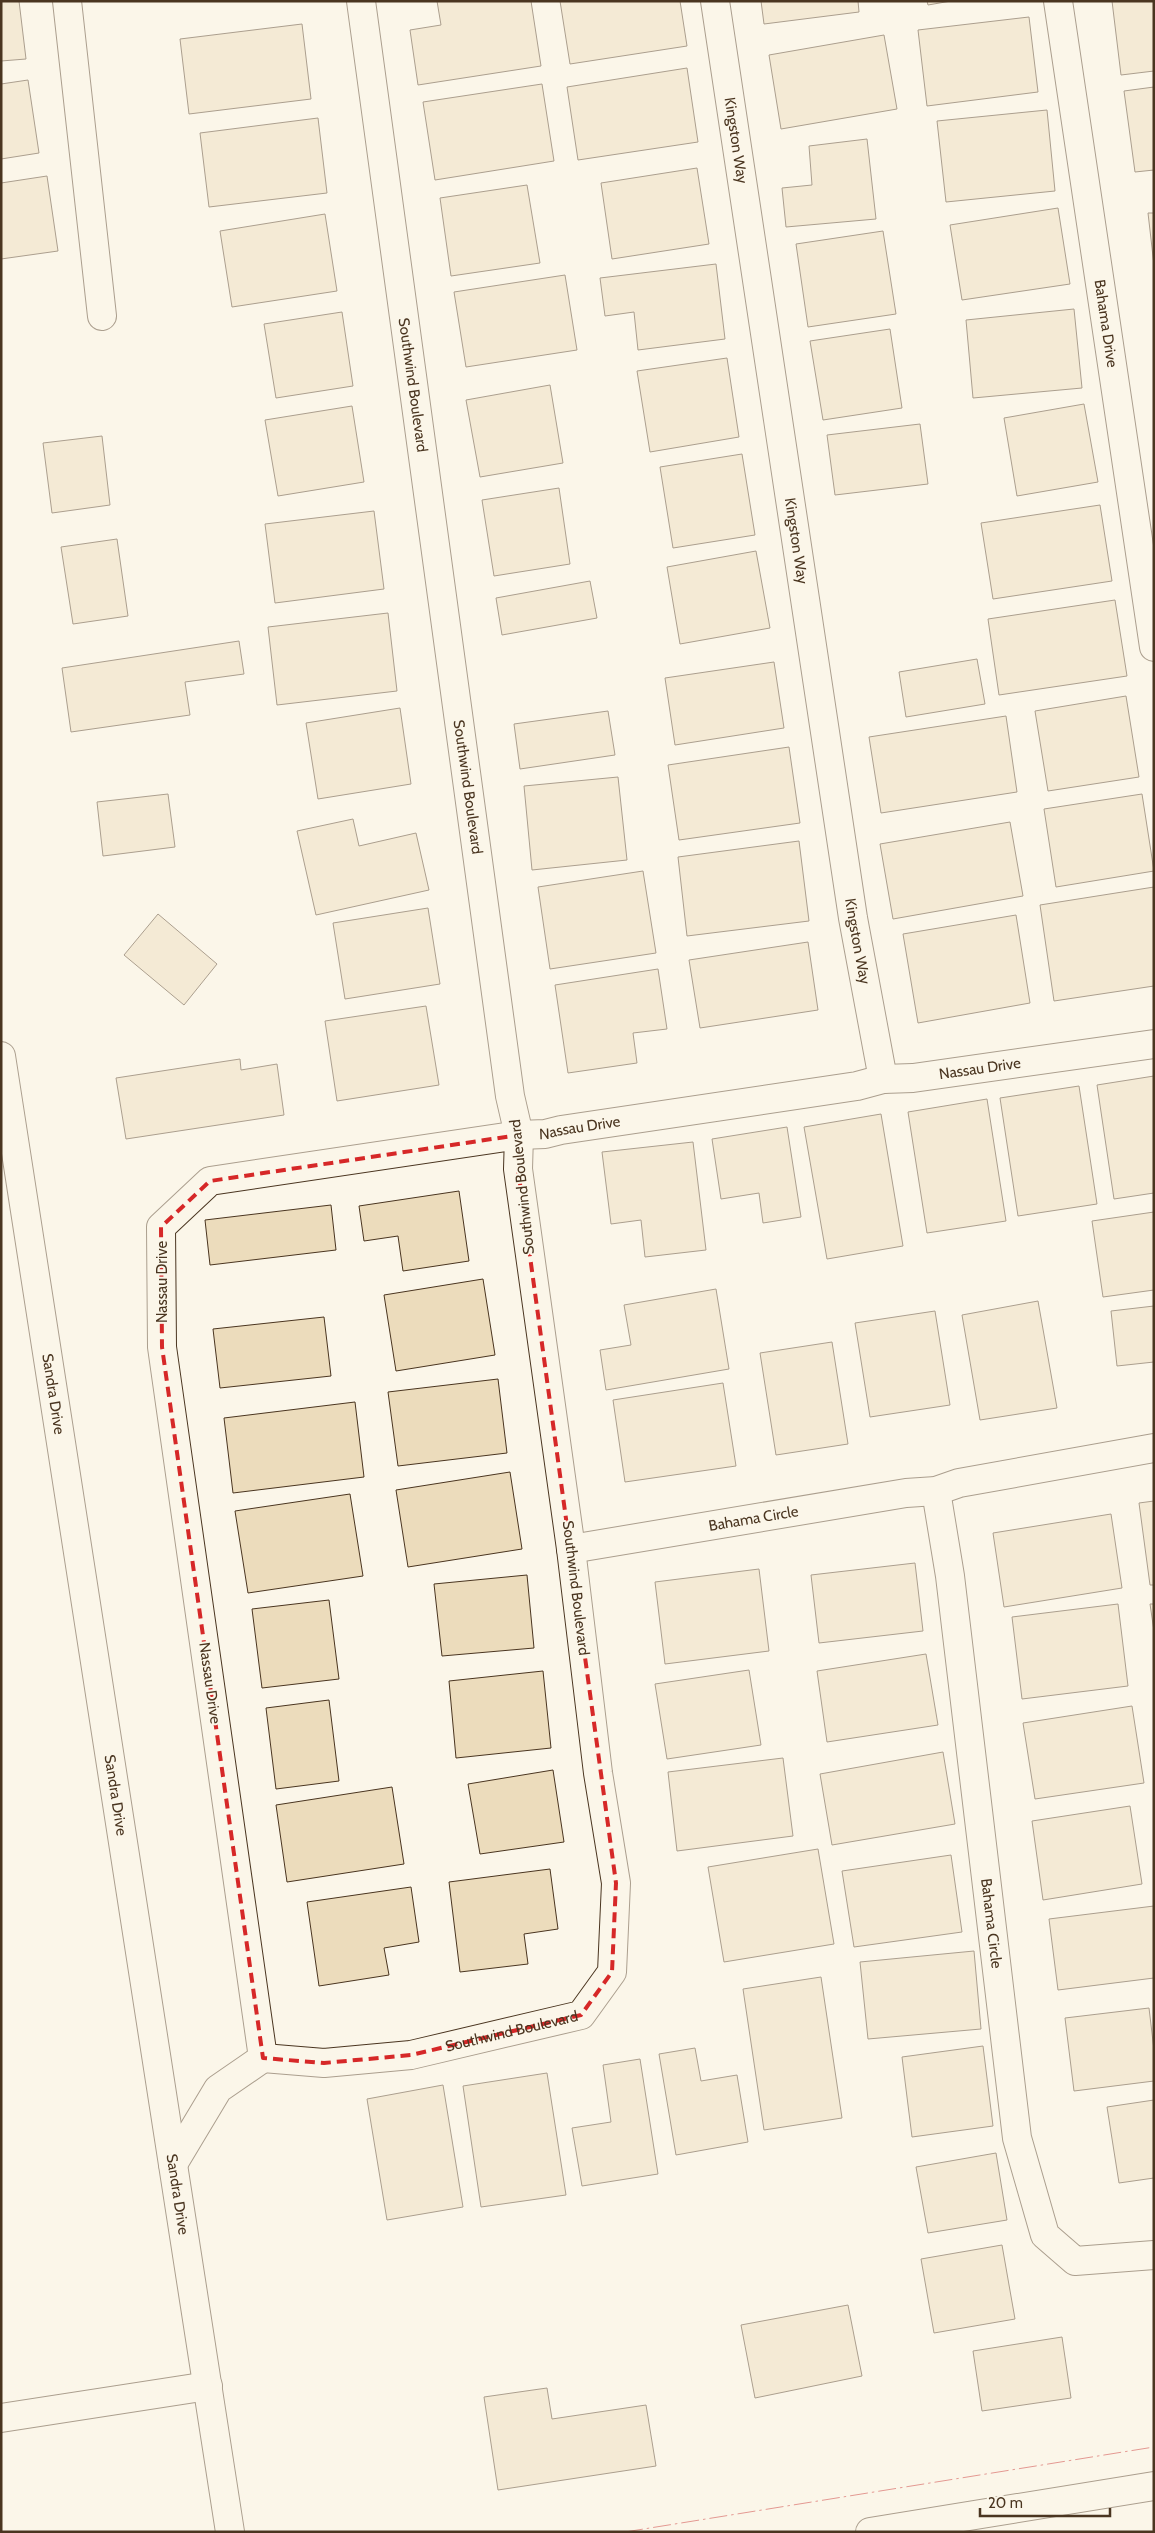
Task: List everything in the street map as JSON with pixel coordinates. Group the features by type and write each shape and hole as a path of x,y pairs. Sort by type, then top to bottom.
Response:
{"street":[{"path":"67,1 102,316"},
{"name":"Southwind Boulevard","path":"263,2058 324,2063 411,2055 581,2015 612,1972 616,1882 598,1773 571,1549 518,1169 520,1135 510,1096 361,1"},
{"name":"Kingston Way","path":"715,1 854,918 883,1079"},
{"name":"Bahama Drive","path":"1058,1 1154,647"},
{"name":"Nassau Drive","path":"263,2058 162,1347 161,1227 210,1181 520,1135 545,1134 561,1130 857,1086 883,1079 912,1078 1154,1044"},
{"name":"Sandra Drive","path":"1,1056 230,2532"},
{"name":"Bahama Circle","path":"571,1549 906,1493 936,1491 959,1483 1154,1448"},
{"name":"Bahama Circle","path":"936,1491 950,1576 1017,2138 1045,2234 1075,2261 1154,2254"},
{"path":"173,2164 218,2088 263,2058"},
{"path":"1,2418 208,2386"},
{"path":"870,2532 1154,2486"}],"highlighted area":[{"path":"519,1135 518,1169 616,1883 612,1972 581,2015 411,2055 324,2063 263,2058 162,1347 161,1227 210,1181"}],"building":[{"path":"1,1 19,1 26,59 1,61"},
{"path":"437,1 531,1 541,66 418,85 410,30 441,25"},
{"path":"560,1 680,1 687,46 570,64"},
{"path":"761,1 858,1 859,12 764,24"},
{"path":"927,1 951,1 928,5"},
{"path":"1112,1 1154,1 1154,71 1121,75"},
{"path":"1029,17 1038,92 927,106 918,30"},
{"path":"302,24 311,99 189,114 180,39"},
{"path":"884,35 897,109 781,129 769,55"},
{"path":"687,68 698,142 578,160 567,87"},
{"path":"28,80 39,153 1,159 1,84"},
{"path":"542,84 554,161 435,180 423,102"},
{"path":"1154,87 1154,170 1135,172 1124,91"},
{"path":"1047,110 1055,191 946,202 937,121"},
{"path":"318,118 327,193 209,207 200,133"},
{"path":"867,139 876,219 786,227 782,188 812,185 809,146"},
{"path":"697,168 709,244 612,259 601,183"},
{"path":"47,176 58,251 1,259 1,183"},
{"path":"527,185 540,263 451,276 440,198"},
{"path":"1058,208 1070,284 962,300 950,225"},
{"path":"1148,213 1154,213 1154,265"},
{"path":"325,214 337,291 232,307 220,231"},
{"path":"883,231 896,314 808,327 796,244"},
{"path":"716,264 725,339 638,350 634,312 605,316 600,278"},
{"path":"565,275 577,350 466,367 454,292"},
{"path":"1074,309 1082,388 973,398 966,320"},
{"path":"342,312 353,386 276,398 264,324"},
{"path":"890,329 902,408 823,420 810,341"},
{"path":"727,358 739,437 650,452 637,371"},
{"path":"550,385 563,463 480,477 466,400"},
{"path":"1084,404 1098,482 1017,496 1004,418"},
{"path":"352,406 364,482 278,496 265,420"},
{"path":"920,424 928,484 835,495 827,435"},
{"path":"102,436 110,505 52,513 43,443"},
{"path":"742,454 755,535 673,548 660,467"},
{"path":"559,488 570,564 494,576 482,500"},
{"path":"1100,505 1112,581 993,599 981,523"},
{"path":"374,511 384,589 275,603 265,524"},
{"path":"117,539 128,616 73,624 61,547"},
{"path":"756,551 770,628 680,644 667,567"},
{"path":"590,581 597,618 502,635 496,598"},
{"path":"1115,600 1127,676 999,695 988,619"},
{"path":"388,613 397,691 277,705 268,627"},
{"path":"239,641 244,674 185,682 190,715 71,732 62,668"},
{"path":"977,659 985,704 906,717 899,672"},
{"path":"774,662 784,728 675,745 665,678"},
{"path":"1126,696 1139,777 1048,791 1035,711"},
{"path":"400,708 411,784 318,799 306,723"},
{"path":"608,711 615,755 520,769 514,724"},
{"path":"1006,716 1017,792 881,813 869,737"},
{"path":"789,747 800,823 679,840 668,765"},
{"path":"618,777 627,860 532,870 524,786"},
{"path":"168,794 175,847 103,856 97,802"},
{"path":"1142,794 1154,871 1056,887 1044,809"},
{"path":"353,819 359,846 416,833 429,890 316,915 297,831"},
{"path":"1010,822 1023,896 893,919 880,844"},
{"path":"799,841 809,921 687,936 678,857"},
{"path":"643,871 656,953 550,969 538,887"},
{"path":"1154,887 1154,986 1054,1001 1040,905"},
{"path":"428,908 440,984 345,999 333,923"},
{"path":"158,914 217,964 184,1005 124,955"},
{"path":"1016,915 1030,1003 918,1023 903,934"},
{"path":"808,942 818,1010 700,1028 689,960"},
{"path":"658,969 667,1029 633,1033 637,1063 568,1073 555,985"},
{"path":"426,1006 439,1085 337,1101 325,1021"},
{"path":"240,1059 241,1070 277,1064 284,1115 126,1139 116,1078"},
{"path":"1154,1076 1154,1193 1114,1199 1097,1085"},
{"path":"1079,1086 1097,1204 1018,1216 1000,1098"},
{"path":"987,1099 1006,1221 927,1233 908,1112"},
{"path":"881,1114 903,1246 827,1259 804,1127"},
{"path":"787,1127 801,1217 763,1223 759,1193 721,1199 712,1139"},
{"path":"693,1142 706,1250 645,1257 641,1220 611,1224 602,1152"},
{"path":"459,1191 469,1261 403,1271 398,1236 364,1241 359,1206"},
{"path":"331,1205 336,1250 210,1265 205,1220"},
{"path":"1154,1212 1154,1290 1103,1297 1092,1221"},
{"path":"483,1279 495,1355 396,1371 384,1295"},
{"path":"716,1289 729,1369 606,1390 600,1350 631,1345 624,1305"},
{"path":"1038,1301 1057,1408 980,1420 962,1315"},
{"path":"1154,1306 1154,1362 1117,1366 1111,1311"},
{"path":"935,1311 950,1405 870,1417 855,1323"},
{"path":"324,1317 331,1376 220,1388 213,1329"},
{"path":"832,1342 848,1444 776,1455 760,1353"},
{"path":"498,1379 507,1453 398,1466 388,1392"},
{"path":"723,1383 736,1466 625,1482 613,1400"},
{"path":"355,1402 364,1477 233,1493 224,1418"},
{"path":"510,1472 522,1549 408,1567 396,1490"},
{"path":"350,1494 363,1576 248,1593 235,1511"},
{"path":"1154,1501 1154,1585 1150,1585 1139,1503"},
{"path":"1111,1514 1122,1588 1004,1607 993,1533"},
{"path":"915,1563 923,1631 819,1643 811,1575"},
{"path":"759,1569 769,1651 665,1664 655,1582"},
{"path":"527,1575 534,1648 442,1656 434,1584"},
{"path":"329,1600 339,1679 262,1688 252,1609"},
{"path":"1118,1604 1128,1686 1022,1699 1012,1617"},
{"path":"1150,1604 1154,1604 1154,1631"},
{"path":"926,1654 938,1725 827,1742 817,1671"},
{"path":"749,1670 761,1745 667,1759 655,1684"},
{"path":"543,1671 551,1748 456,1758 449,1681"},
{"path":"329,1700 339,1781 276,1789 266,1708"},
{"path":"1132,1706 1144,1783 1035,1799 1023,1723"},
{"path":"943,1752 955,1824 832,1845 820,1774"},
{"path":"783,1758 793,1836 677,1851 668,1772"},
{"path":"553,1770 564,1842 480,1854 468,1784"},
{"path":"392,1787 404,1864 287,1882 276,1805"},
{"path":"1130,1806 1142,1884 1043,1900 1032,1821"},
{"path":"818,1849 834,1944 724,1962 708,1867"},
{"path":"951,1855 962,1932 854,1947 842,1871"},
{"path":"550,1869 558,1929 524,1934 528,1964 460,1972 449,1882"},
{"path":"411,1887 419,1942 384,1948 389,1975 319,1986 307,1902"},
{"path":"1154,1906 1154,1978 1058,1990 1049,1919"},
{"path":"974,1951 981,2029 868,2039 860,1962"},
{"path":"821,1977 842,2118 764,2130 743,1989"},
{"path":"1149,2008 1154,2050 1154,2081 1074,2091 1065,2018"},
{"path":"983,2046 993,2126 912,2137 902,2057"},
{"path":"695,2048 701,2081 737,2075 748,2142 676,2155 659,2054"},
{"path":"640,2059 658,2174 582,2186 572,2128 611,2122 603,2065"},
{"path":"547,2073 566,2195 481,2207 463,2086"},
{"path":"443,2085 463,2207 387,2220 367,2099"},
{"path":"1154,2100 1154,2178 1119,2183 1107,2107"},
{"path":"996,2153 1007,2220 928,2233 916,2167"},
{"path":"1002,2245 1015,2319 934,2333 921,2259"},
{"path":"848,2305 862,2376 755,2398 741,2325"},
{"path":"1062,2337 1071,2398 982,2411 973,2351"},
{"path":"547,2388 552,2419 646,2405 656,2466 498,2490 484,2397"}],"power":[{"path":"625,2532 1154,2447"}]}
